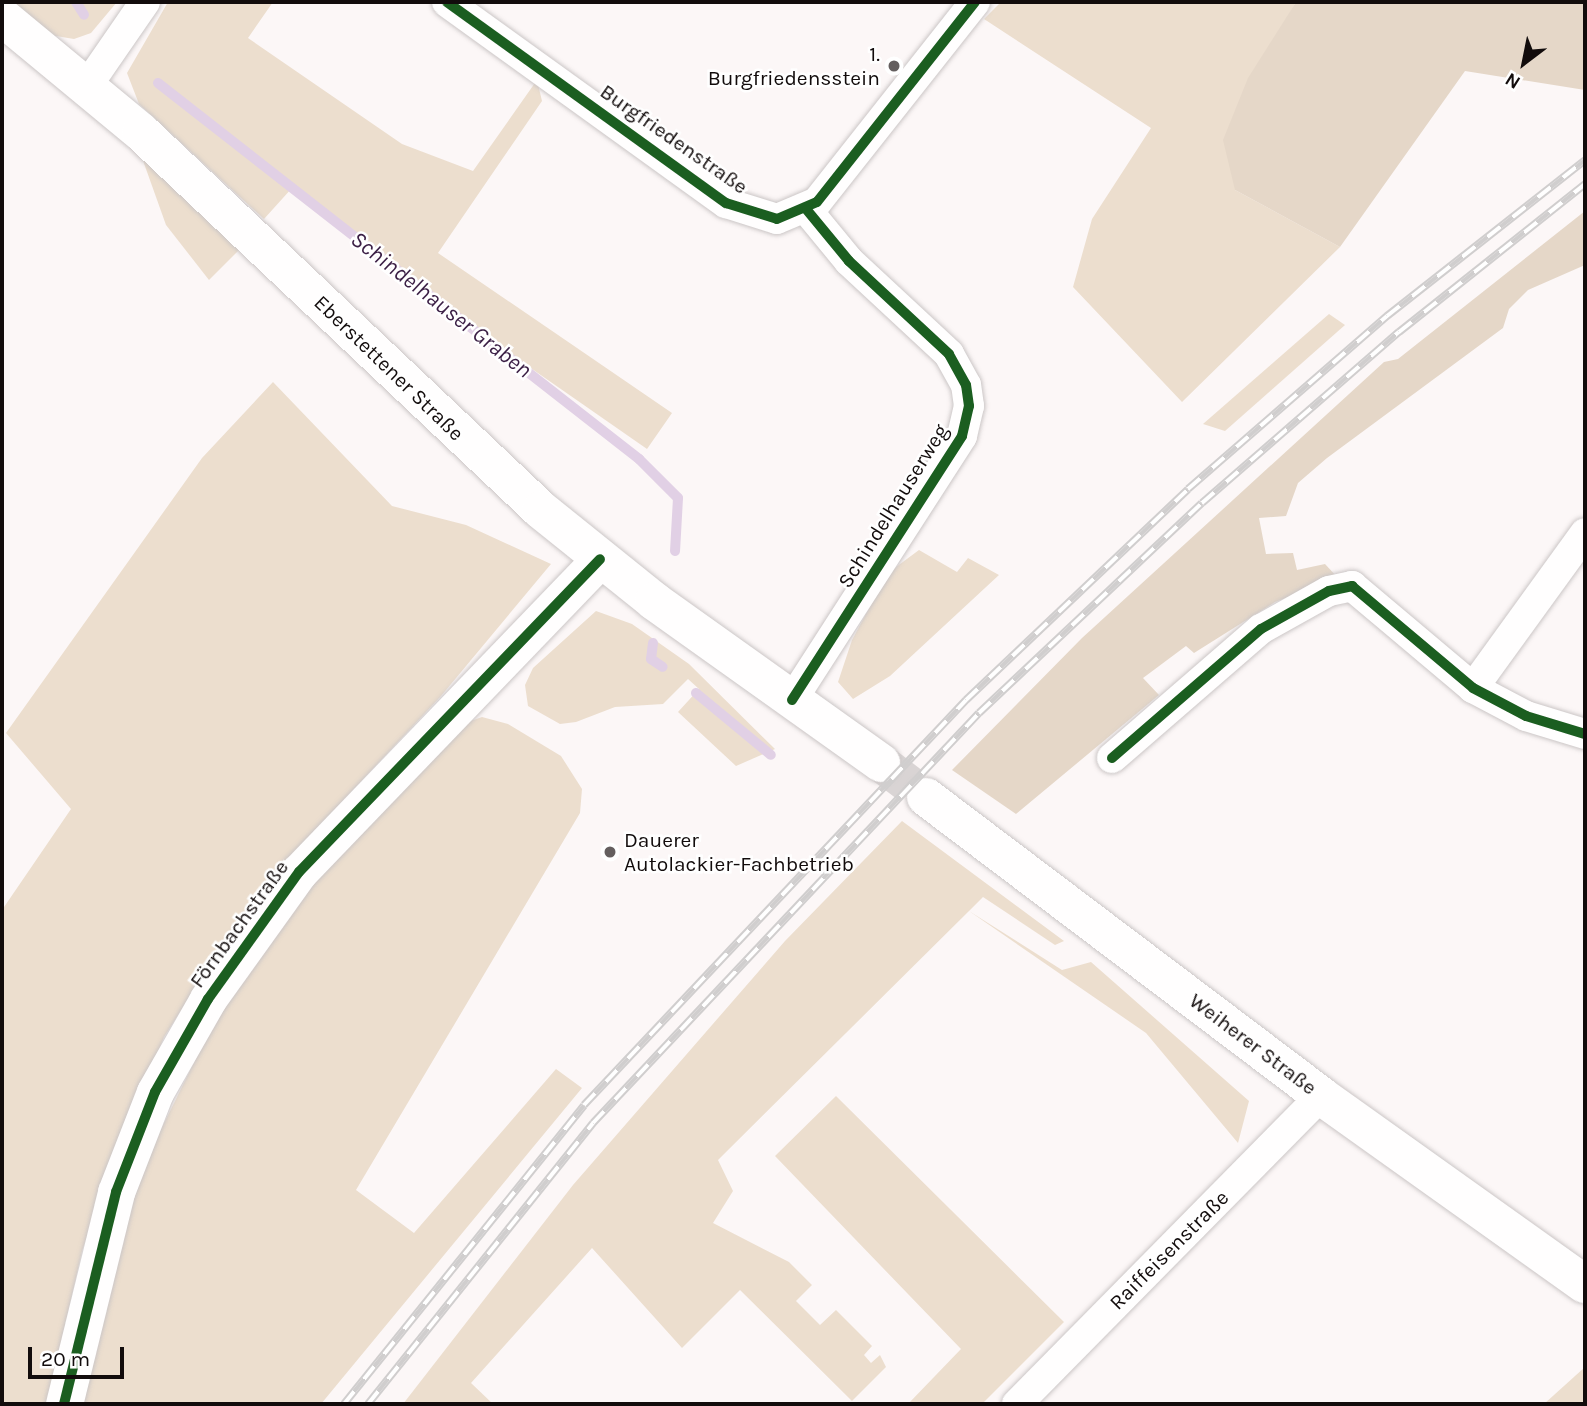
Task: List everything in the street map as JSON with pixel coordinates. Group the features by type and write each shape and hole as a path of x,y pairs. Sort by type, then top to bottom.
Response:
{"main road":[{"name":"Eberstettener Straße","path":"2,17 88,86 600,559 663,608 792,700"},
{"path":"792,700 881,764"},
{"name":"Weiherer Straße","path":"926,797 1321,1096 1583,1282"}],"street":[{"path":"88,86 145,2"},
{"name":"Burgfriedenstraße","path":"447,2 726,203 764,218 807,210"},
{"path":"807,210 975,2"},
{"name":"Schindelhauserweg","path":"792,700 962,436 969,407 966,385 949,354 849,261 807,210"},
{"path":"1474,688 1585,533"},
{"name":"Förnbachstraße","path":"64,1404 116,1192 155,1092 208,999 299,872 600,559"},
{"path":"1112,758 1251,636 1342,586 1361,591 1409,640 1474,688 1526,716 1585,734"},
{"name":"Raiffeisenstraße","path":"1017,1404 1321,1096"}],"shaded area":[{"path":"2,2 117,2 91,33 74,39 50,35"},
{"path":"168,2 273,2 248,38 402,144 473,171 537,80 542,101 438,253 672,413 647,449 446,309 292,188 264,219 139,104 127,73"},
{"path":"1001,2 1296,2 1241,98 1235,190 1340,247 1182,402 1073,287 1092,219 1151,128 984,19"},
{"path":"1296,2 1585,2 1585,90 1465,71 1340,247 1235,190 1223,140 1248,78"},
{"path":"141,155 240,249 209,280 166,225"},
{"path":"1585,211 1585,265 1528,290 1509,309 1503,328 1327,458 1298,483 1286,516 1259,518 1266,554 1293,553 1297,570 1325,564 1338,578 1275,602 1194,653 1186,646 1143,678 1159,695 1016,814 952,770 1082,638 1384,362 1398,359"},
{"path":"1329,314 1345,325 1225,431 1203,424"},
{"path":"273,382 392,506 466,525 551,564 441,696 294,853 215,957 164,1037 113,1160 82,1251 47,1404 2,1404 2,910 71,809 6,733 202,458"},
{"path":"919,550 957,572 968,558 999,575 890,676 853,699 838,682 852,640 888,573"},
{"path":"596,611 632,624 689,664 775,749 736,766 678,712 699,689 688,679 663,704 615,707 576,722 560,724 528,706 525,685 533,668"},
{"path":"482,717 508,724 561,756 582,789 580,813 356,1190 414,1233 556,1069 582,1088 321,1404 78,1404 128,1196 225,1000 295,900 465,723"},
{"path":"902,821 1064,941 1055,945 983,897 718,1160 733,1191 713,1223 789,1262 812,1285 796,1301 820,1325 836,1310 872,1346 864,1355 871,1363 880,1355 886,1367 852,1401 740,1290 682,1348 592,1248 471,1383 493,1404 403,1404 573,1185 785,941"},
{"path":"969,911 1062,970 1091,962 1249,1101 1238,1143 1146,1033"},
{"path":"836,1096 1064,1322 982,1404 908,1404 961,1349 775,1156"},
{"path":"1585,1367 1585,1404 1544,1404"}],"waterway":[{"name":"Schindelhauser Graben","path":"76,2 84,15"},
{"name":"Schindelhauser Graben","path":"158,83 639,459 678,498 675,551"},
{"name":"Schindelhauser Graben","path":"653,643 651,659 663,667"},
{"name":"Schindelhauser Graben","path":"696,693 771,755"}],"tunnel":[{"path":"881,763 926,797"}],"railway":[{"path":"344,1404 584,1105 966,700 1188,489 1387,316 1585,160"},
{"path":"368,1404 593,1123 979,713 1202,503 1399,332 1585,184"}],"cycle path":[{"path":"447,2 726,203 777,219 817,202 975,2"},
{"path":"792,700 962,436 969,406 966,385 949,354 849,261 807,210"},
{"path":"64,1404 116,1192 155,1092 208,999 299,872 600,559"},
{"path":"1112,758 1261,629 1329,591 1352,586 1473,688 1526,716 1585,734"}],"place":[{"name":"1. Burgfriedensstein","path":"894,66"},
{"name":"Dauerer Autolackier-Fachbetrieb","path":"610,852"}]}
